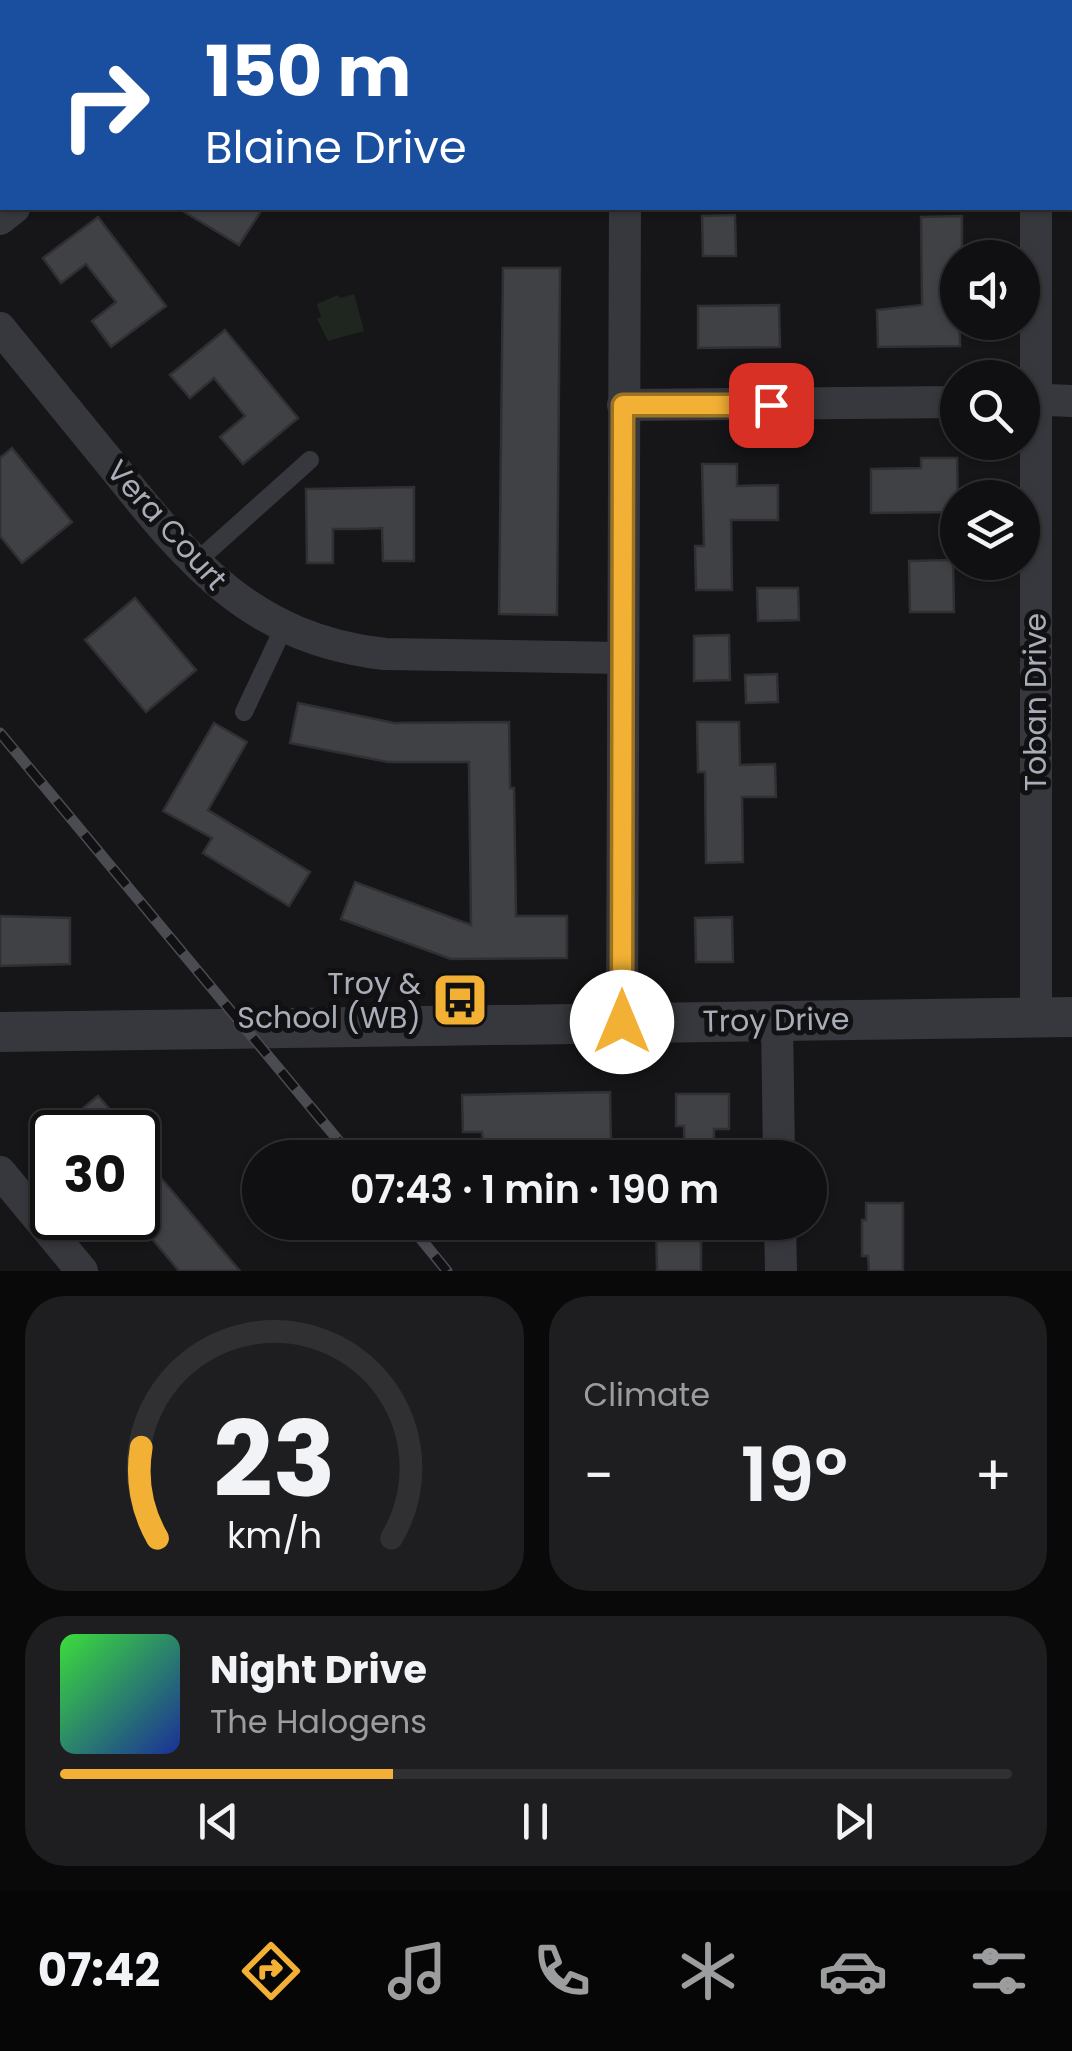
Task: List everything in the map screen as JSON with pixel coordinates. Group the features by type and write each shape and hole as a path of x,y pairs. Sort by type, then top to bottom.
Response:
{"street":[{"path":"622,1022 625,210"},
{"name":"Toban Drive","path":"1030,360 1036,210"},
{"name":"Vera Court","path":"0,328 195,563 233,597 284,626 311,640 384,654 622,658"},
{"path":"1040,399 1072,402"},
{"path":"623,405 940,402"},
{"name":"Toban Drive","path":"1031,460 1054,1017"},
{"name":"Troy Drive","path":"0,1032 1054,1017"},
{"path":"777,1020 779,1140"},
{"path":"0,1172 82,1271"},
{"path":"780,1240 781,1271"}],"lane":[{"path":"195,563 310,460"},
{"path":"244,712 284,626"}],"shaded area":[{"path":"354,294 364,331 328,341 317,319 321,317 317,304 338,295 340,298"}],"building":[{"path":"181,210 262,210 239,245"},
{"path":"735,215 736,256 703,256 702,216"},
{"path":"962,216 962,240 940,240 940,340 960,340 960,346 878,347 877,310 922,305 921,217"},
{"path":"98,217 166,306 111,347 92,321 116,302 86,264 61,283 43,258"},
{"path":"503,268 560,268 557,615 499,614"},
{"path":"779,305 780,347 698,348 698,306"},
{"path":"225,330 298,418 243,464 220,437 245,416 214,378 190,398 170,375"},
{"path":"12,448 72,522 22,563 0,536 0,458"},
{"path":"921,458 957,460 957,480 940,480 940,512 871,513 871,469 921,468"},
{"path":"702,464 737,464 737,486 778,485 778,520 731,520 732,590 696,590 695,546 704,546"},
{"path":"414,487 414,561 383,561 382,528 333,529 333,563 307,563 306,489"},
{"path":"940,560 940,580 953,580 954,612 910,612 909,561"},
{"path":"757,588 798,588 799,620 758,621"},
{"path":"135,598 196,670 146,712 85,640"},
{"path":"729,635 730,680 694,681 694,636"},
{"path":"777,674 778,702 746,703 745,675"},
{"path":"298,703 394,723 509,722 516,916 567,916 567,958 451,959 341,919 355,882 471,925 469,762 388,762 290,743"},
{"path":"697,722 739,722 740,765 775,764 776,797 742,797 743,862 706,863 705,772 698,772"},
{"path":"214,723 247,742 208,810 310,872 289,906 203,853 212,838 163,811"},
{"path":"0,916 70,918 70,964 0,966"},
{"path":"732,917 733,962 696,962 695,918"},
{"path":"610,1092 611,1140 483,1140 482,1132 463,1132 462,1095"},
{"path":"676,1094 729,1094 729,1129 714,1129 714,1140 684,1140 684,1126 676,1126"},
{"path":"98,1096 110,1110 81,1110"},
{"path":"160,1177 240,1271 179,1271 153,1240 160,1240"},
{"path":"866,1203 903,1203 903,1271 869,1271 868,1256 862,1256"},
{"path":"656,1240 701,1240 701,1271 657,1271"}],"railway":[{"path":"0,733 338,1140"},
{"path":"422,1240 447,1271"}],"place":[{"name":"Troy & School (WB)","path":"460,1000"}],"route":[{"path":"622,1022 623,405 771,405"}]}
